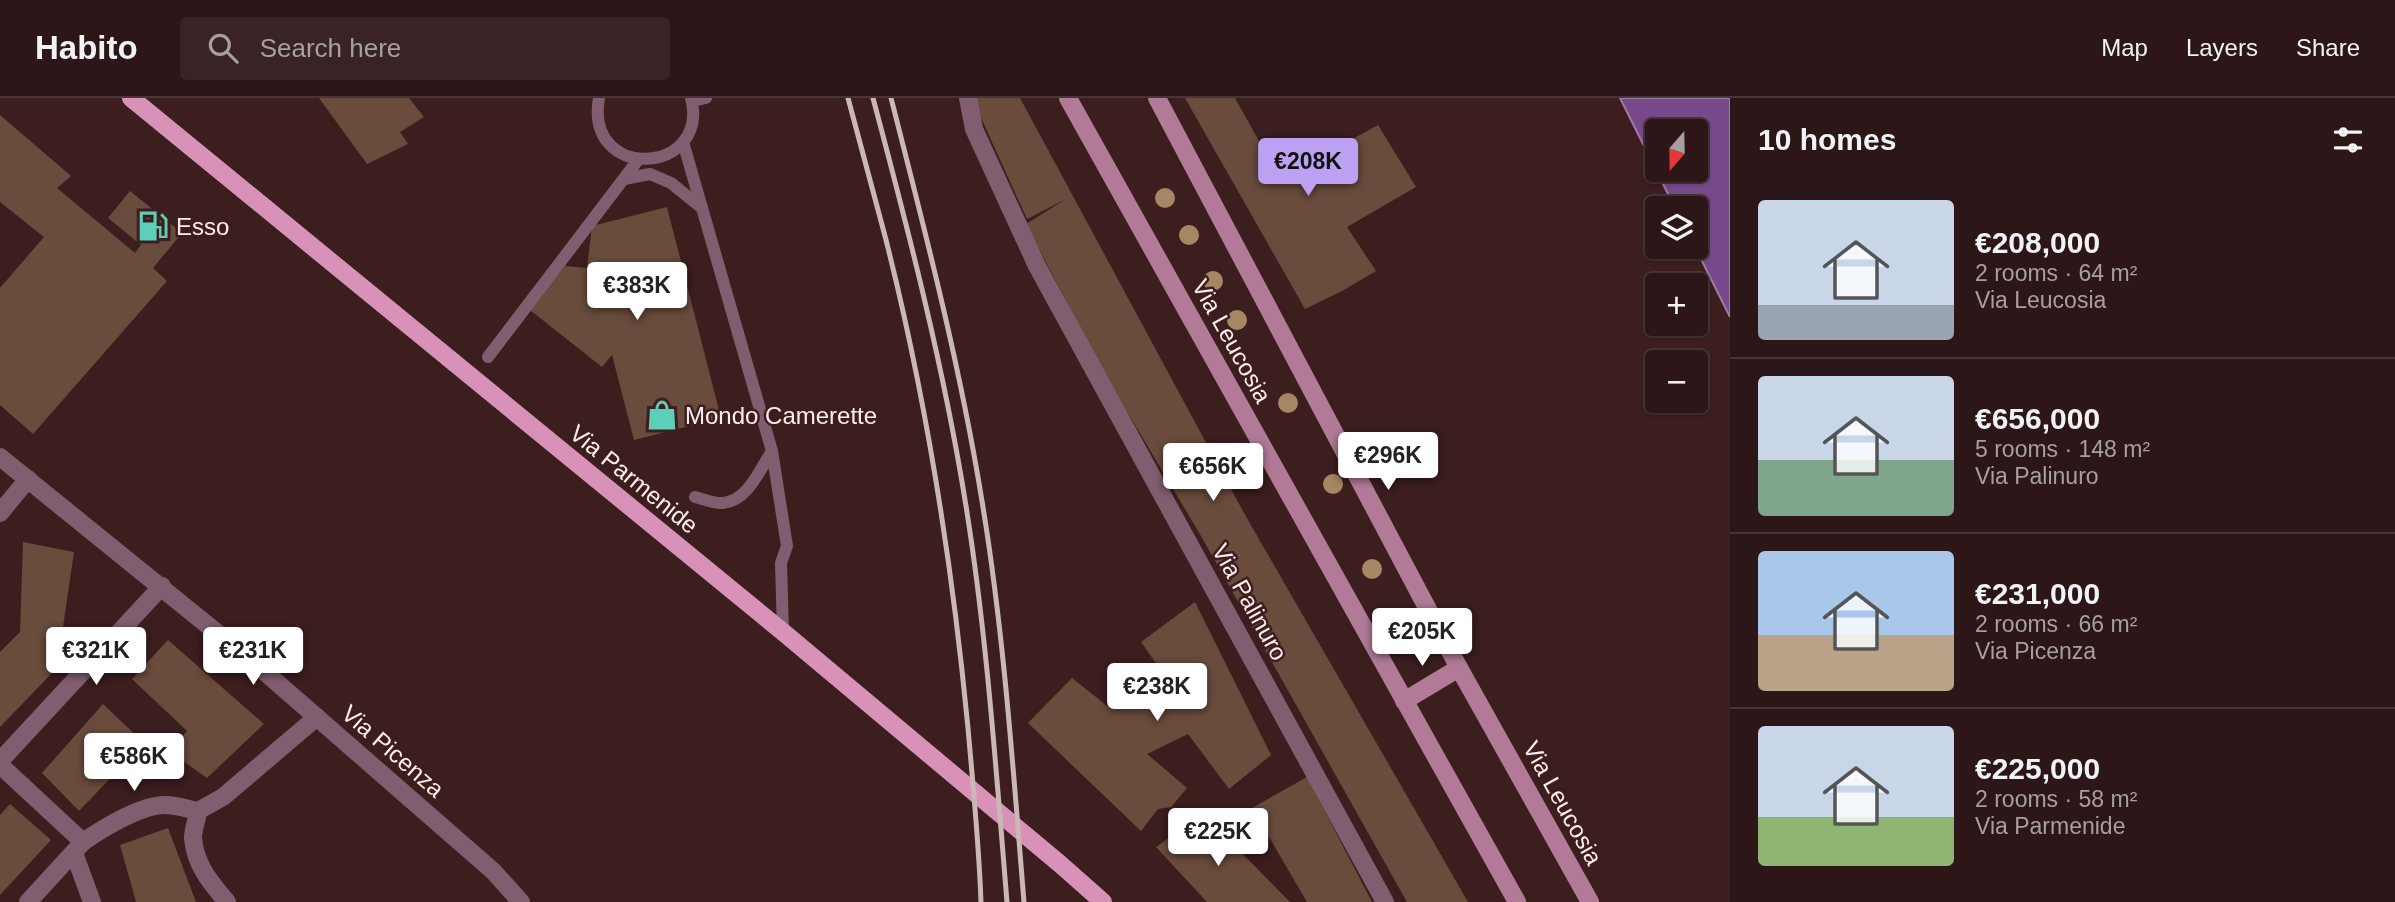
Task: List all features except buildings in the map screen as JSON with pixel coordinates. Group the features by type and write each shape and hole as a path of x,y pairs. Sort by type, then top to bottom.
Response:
{"main road":[{"name":"Via Parmenide","path":"131,98 783,632 1103,902"},
{"name":"Via Leucosia","path":"1069,98 1517,902"},
{"name":"Via Leucosia","path":"1157,98 1459,668 1590,902"},
{"path":"1404,701 1459,668"}],"street":[{"name":"Via Palinuro","path":"968,98 974,129 1037,266 1385,902"},
{"name":"Via Picenza","path":"0,457 162,586 317,717 493,871 521,902"},
{"path":"0,513 28,479"},
{"path":"92,902 78,848 0,763 162,586"},
{"path":"28,902 78,848 100,831 150,807 166,805 198,811 223,797 317,717"},
{"path":"198,811 193,836 197,856 205,876 227,902"}],"lane":[{"path":"599,98 597,116 601,131 610,145 623,155 638,160 654,159 668,154 683,142 690,132 694,117 692,99 706,98"},
{"path":"683,142 772,451 786,546 781,563 783,632"},
{"path":"488,357 638,160"},
{"path":"624,179 650,174 671,183 702,209"},
{"path":"695,497 720,503 733,501 749,487 772,451"}],"shaded area":[{"path":"1620,98 1730,98 1730,317 1701,259 1708,259 1708,196 1669,196 1662,182 1708,182 1708,119 1645,119 1645,148"}],"railway":[{"path":"848,98 900,297 936,480 962,666 981,902"},
{"path":"873,98 936,352 966,506 985,654 1007,902"},
{"path":"891,98 953,349 982,501 1002,651 1024,902"}],"place":[{"name":"Esso","path":"153,226"},
{"name":"Mondo Camerette","path":"662,415"}]}
